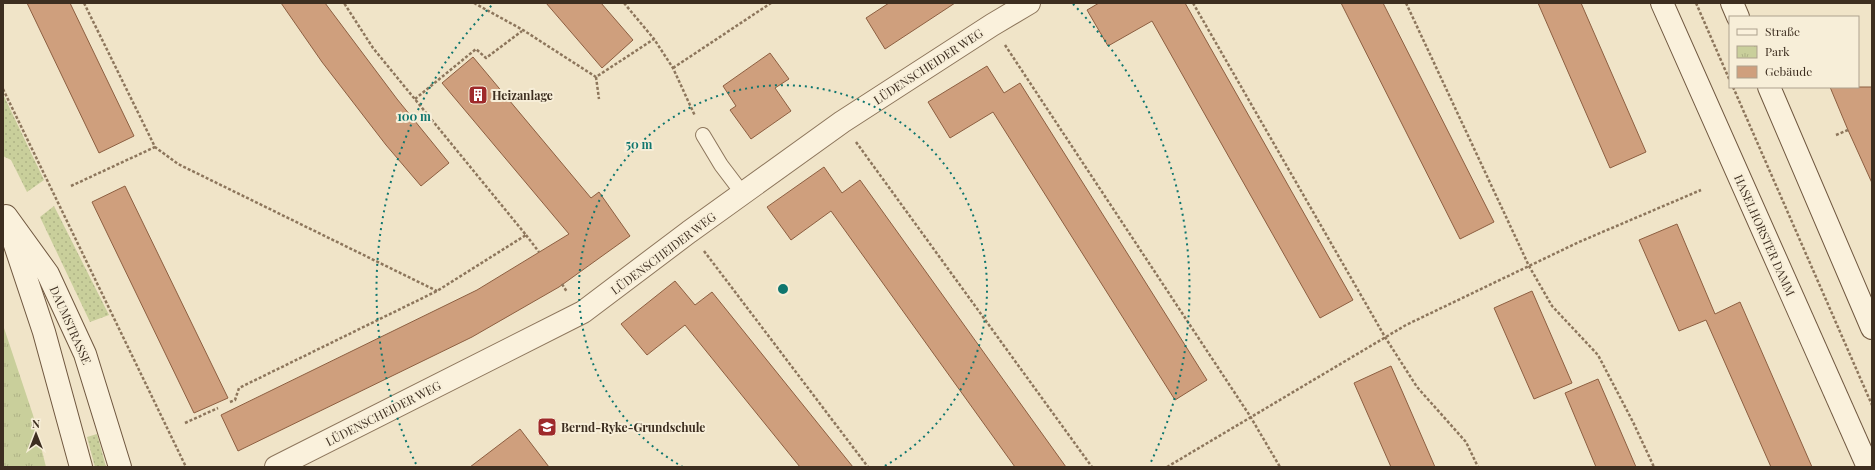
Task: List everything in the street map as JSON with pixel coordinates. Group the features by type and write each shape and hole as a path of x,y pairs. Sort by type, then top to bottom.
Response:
{"street":[{"name":"LÜDENSCHEIDER WEG","path":"276,467 582,312 689,232 842,122 992,25 1029,3"},
{"name":"HASELHORSTER DAMM","path":"1662,3 1868,467"},
{"path":"1732,3 1738,16"},
{"path":"1769,88 1872,328"},
{"name":"DAUMSTRASSE","path":"4,213 44,332 81,467"},
{"name":"DAUMSTRASSE","path":"4,213 48,274 85,354 120,467"}],"lane":[{"path":"703,135 721,165 743,194"}],"path":[{"path":"84,3 155,147 178,164 437,291"},
{"path":"344,3 373,48 539,252"},
{"path":"474,3 523,30 596,77 599,99"},
{"path":"624,3 654,39 673,68 703,135"},
{"path":"673,68 772,3"},
{"path":"1193,3 1386,337 1417,387 1466,442 1478,467"},
{"path":"1406,3 1529,266 1552,306 1598,356 1633,422 1654,467"},
{"path":"1696,3 1729,79"},
{"path":"992,25 1250,416 1280,467"},
{"path":"415,99 476,49 486,58 523,30"},
{"path":"596,77 654,39"},
{"path":"1733,88 1872,406"},
{"path":"3,89 186,467"},
{"path":"842,122 1092,467"},
{"path":"1836,135 1848,130"},
{"path":"72,186 155,147"},
{"path":"1167,467 1250,416 1406,325 1580,242 1701,190"},
{"path":"689,232 868,467"},
{"path":"230,402 235,400 239,388 437,291 526,235"},
{"path":"185,424 218,408"}],"green space":[{"path":"3,94 44,180 27,192 11,160 3,156"},
{"path":"54,206 109,315 90,322 40,217"},
{"path":"3,325 33,415 46,467 3,467"},
{"path":"97,434 106,467 95,467 87,437"}],"building":[{"path":"27,3 70,3 134,136 99,153"},
{"path":"281,3 325,3 397,99 449,163 421,186 386,145 322,62"},
{"path":"546,3 601,3 633,40 602,68"},
{"path":"889,3 955,3 885,49 866,18"},
{"path":"1099,3 1185,3 1353,300 1320,318 1152,21 1108,46 1087,10"},
{"path":"1341,3 1383,3 1494,222 1460,239"},
{"path":"1538,3 1581,3 1646,152 1610,168"},
{"path":"770,53 789,79 775,88 791,111 751,139 730,110 736,106 723,86"},
{"path":"473,57 591,198 599,192 630,236 559,287 472,337 238,451 221,415 477,290 569,234 442,83"},
{"path":"987,66 1004,93 1020,83 1207,380 1175,400 993,112 950,138 928,102"},
{"path":"1872,87 1872,183 1830,88"},
{"path":"824,167 842,193 860,180 1066,467 1015,467 831,211 791,240 767,207"},
{"path":"125,186 228,398 194,413 92,202"},
{"path":"1677,224 1715,314 1740,302 1812,467 1771,467 1706,320 1679,331 1639,240"},
{"path":"675,281 695,305 712,292 853,467 800,467 685,325 647,355 621,324"},
{"path":"1532,291 1572,383 1534,399 1494,308"},
{"path":"1391,366 1435,467 1391,467 1354,383"},
{"path":"1598,379 1636,467 1596,467 1565,393"},
{"path":"520,429 549,467 470,467"}],"place":[{"name":"Heizanlage","path":"478,95"},
{"name":"Bernd-Ryke-Grundschule","path":"547,427"}]}
